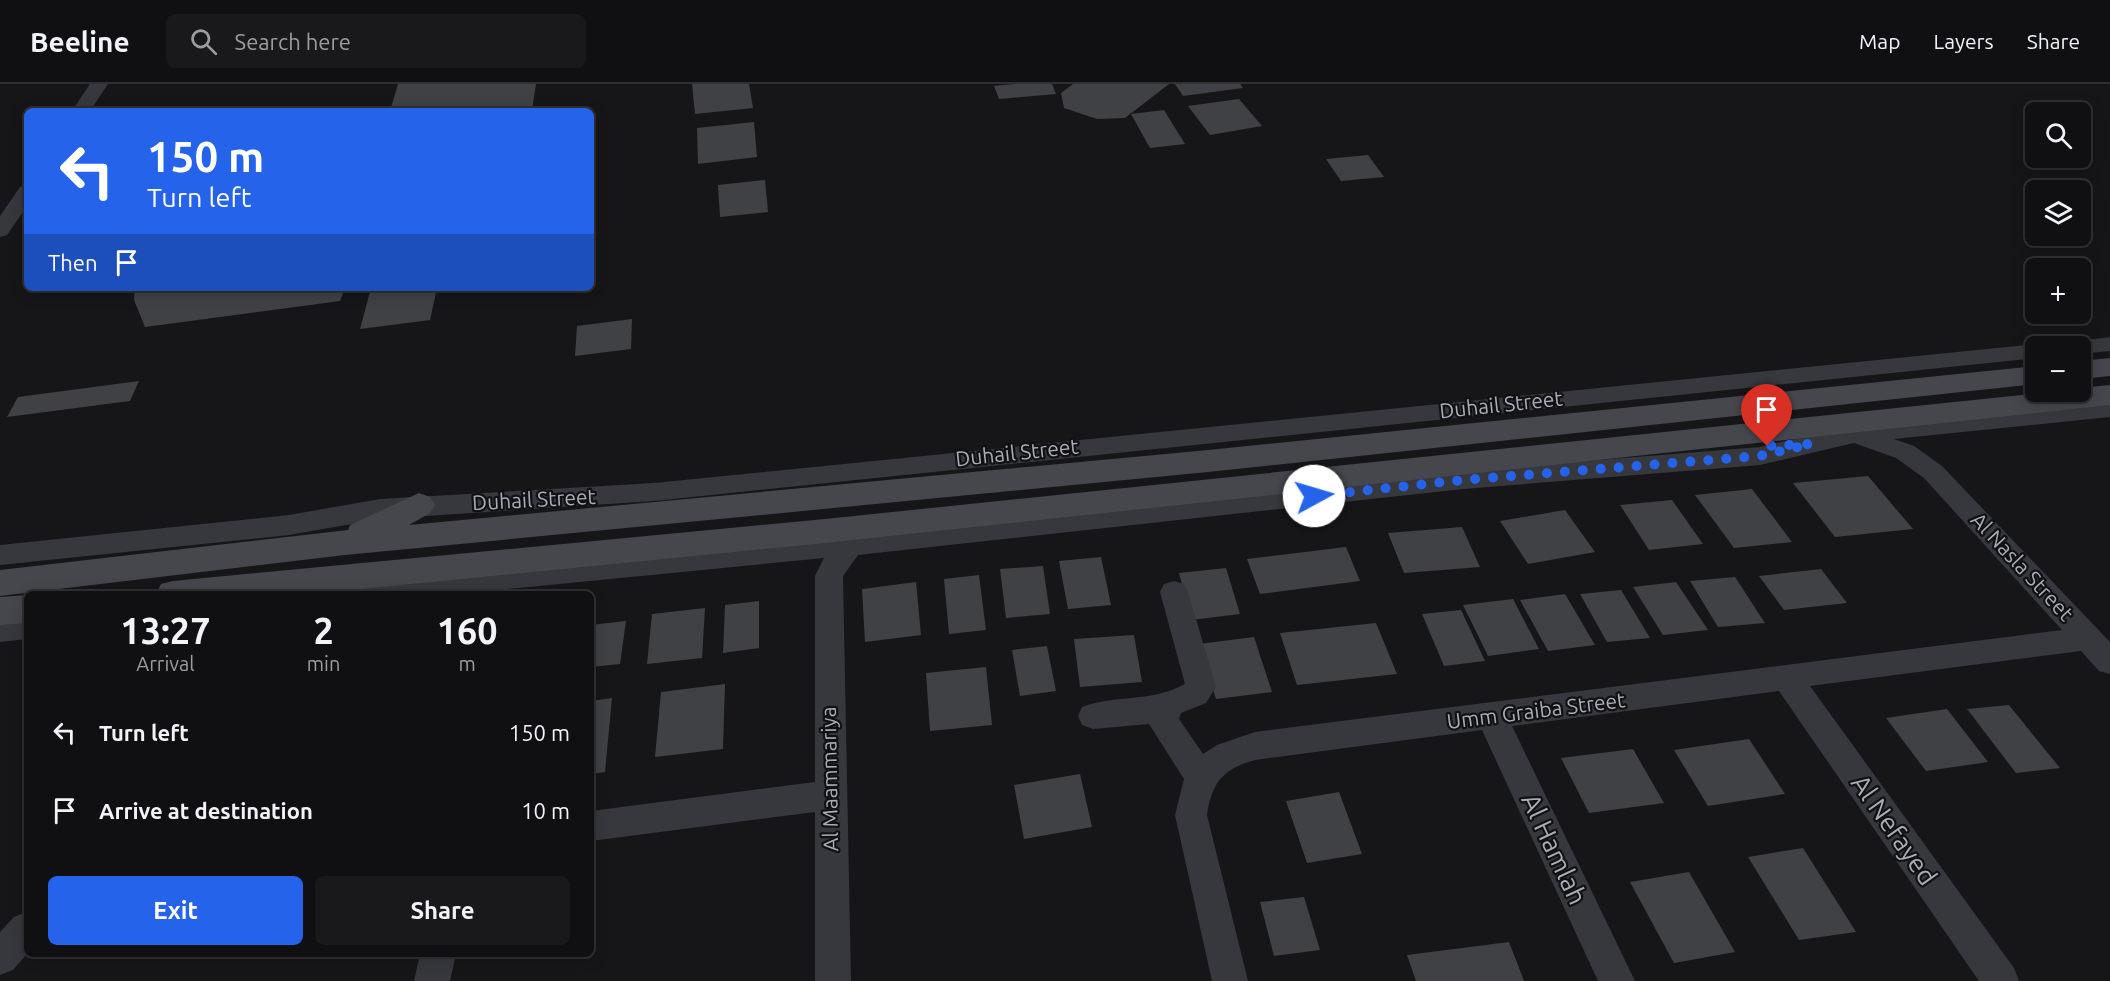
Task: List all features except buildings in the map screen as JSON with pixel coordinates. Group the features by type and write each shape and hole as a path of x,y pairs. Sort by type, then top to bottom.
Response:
{"main road":[{"path":"2091,369 2110,367"},
{"name":"Duhail Street","path":"0,583 345,543 1197,463 2025,376"},
{"path":"230,591 343,585 1540,453 2110,394"},
{"path":"1540,453 1811,444"},
{"path":"345,543 419,506"},
{"path":"343,585 405,588"},
{"path":"0,611 24,609"}],"street":[{"path":"83,108 99,84"},
{"path":"0,231 24,195"},
{"path":"2091,346 2110,344"},
{"name":"Duhail Street","path":"0,555 289,525 380,509 508,503 654,492 2025,352"},
{"path":"405,588 804,550 1463,480 1760,456 1854,434 2110,409"},
{"name":"Al Nasla Street","path":"1931,425 1925,432 1922,450 1934,472 2110,662"},
{"name":"Al Nasla Street","path":"1854,434 1888,444 1934,472"},
{"path":"804,550 829,576 837,560 850,545"},
{"name":"Al Maammariya","path":"829,576 833,981"},
{"path":"1093,716 1165,709 1173,701 1195,694 1201,687 1174,592"},
{"path":"0,630 24,627"},
{"name":"Umm Graiba Street","path":"1201,777 1215,762 1234,752 1256,746 2088,638"},
{"name":"Al Nefayed","path":"1787,678 2001,981"},
{"path":"1165,709 1166,726 1201,777 1193,794 1191,815 1230,981"},
{"name":"Al Hamlah","path":"1492,717 1617,981"},
{"path":"594,826 830,795"},
{"path":"0,957 24,932"},
{"path":"432,981 437,957"}],"route":[{"path":"1314,496 1463,480 1760,456 1811,444 1767,446"}]}
